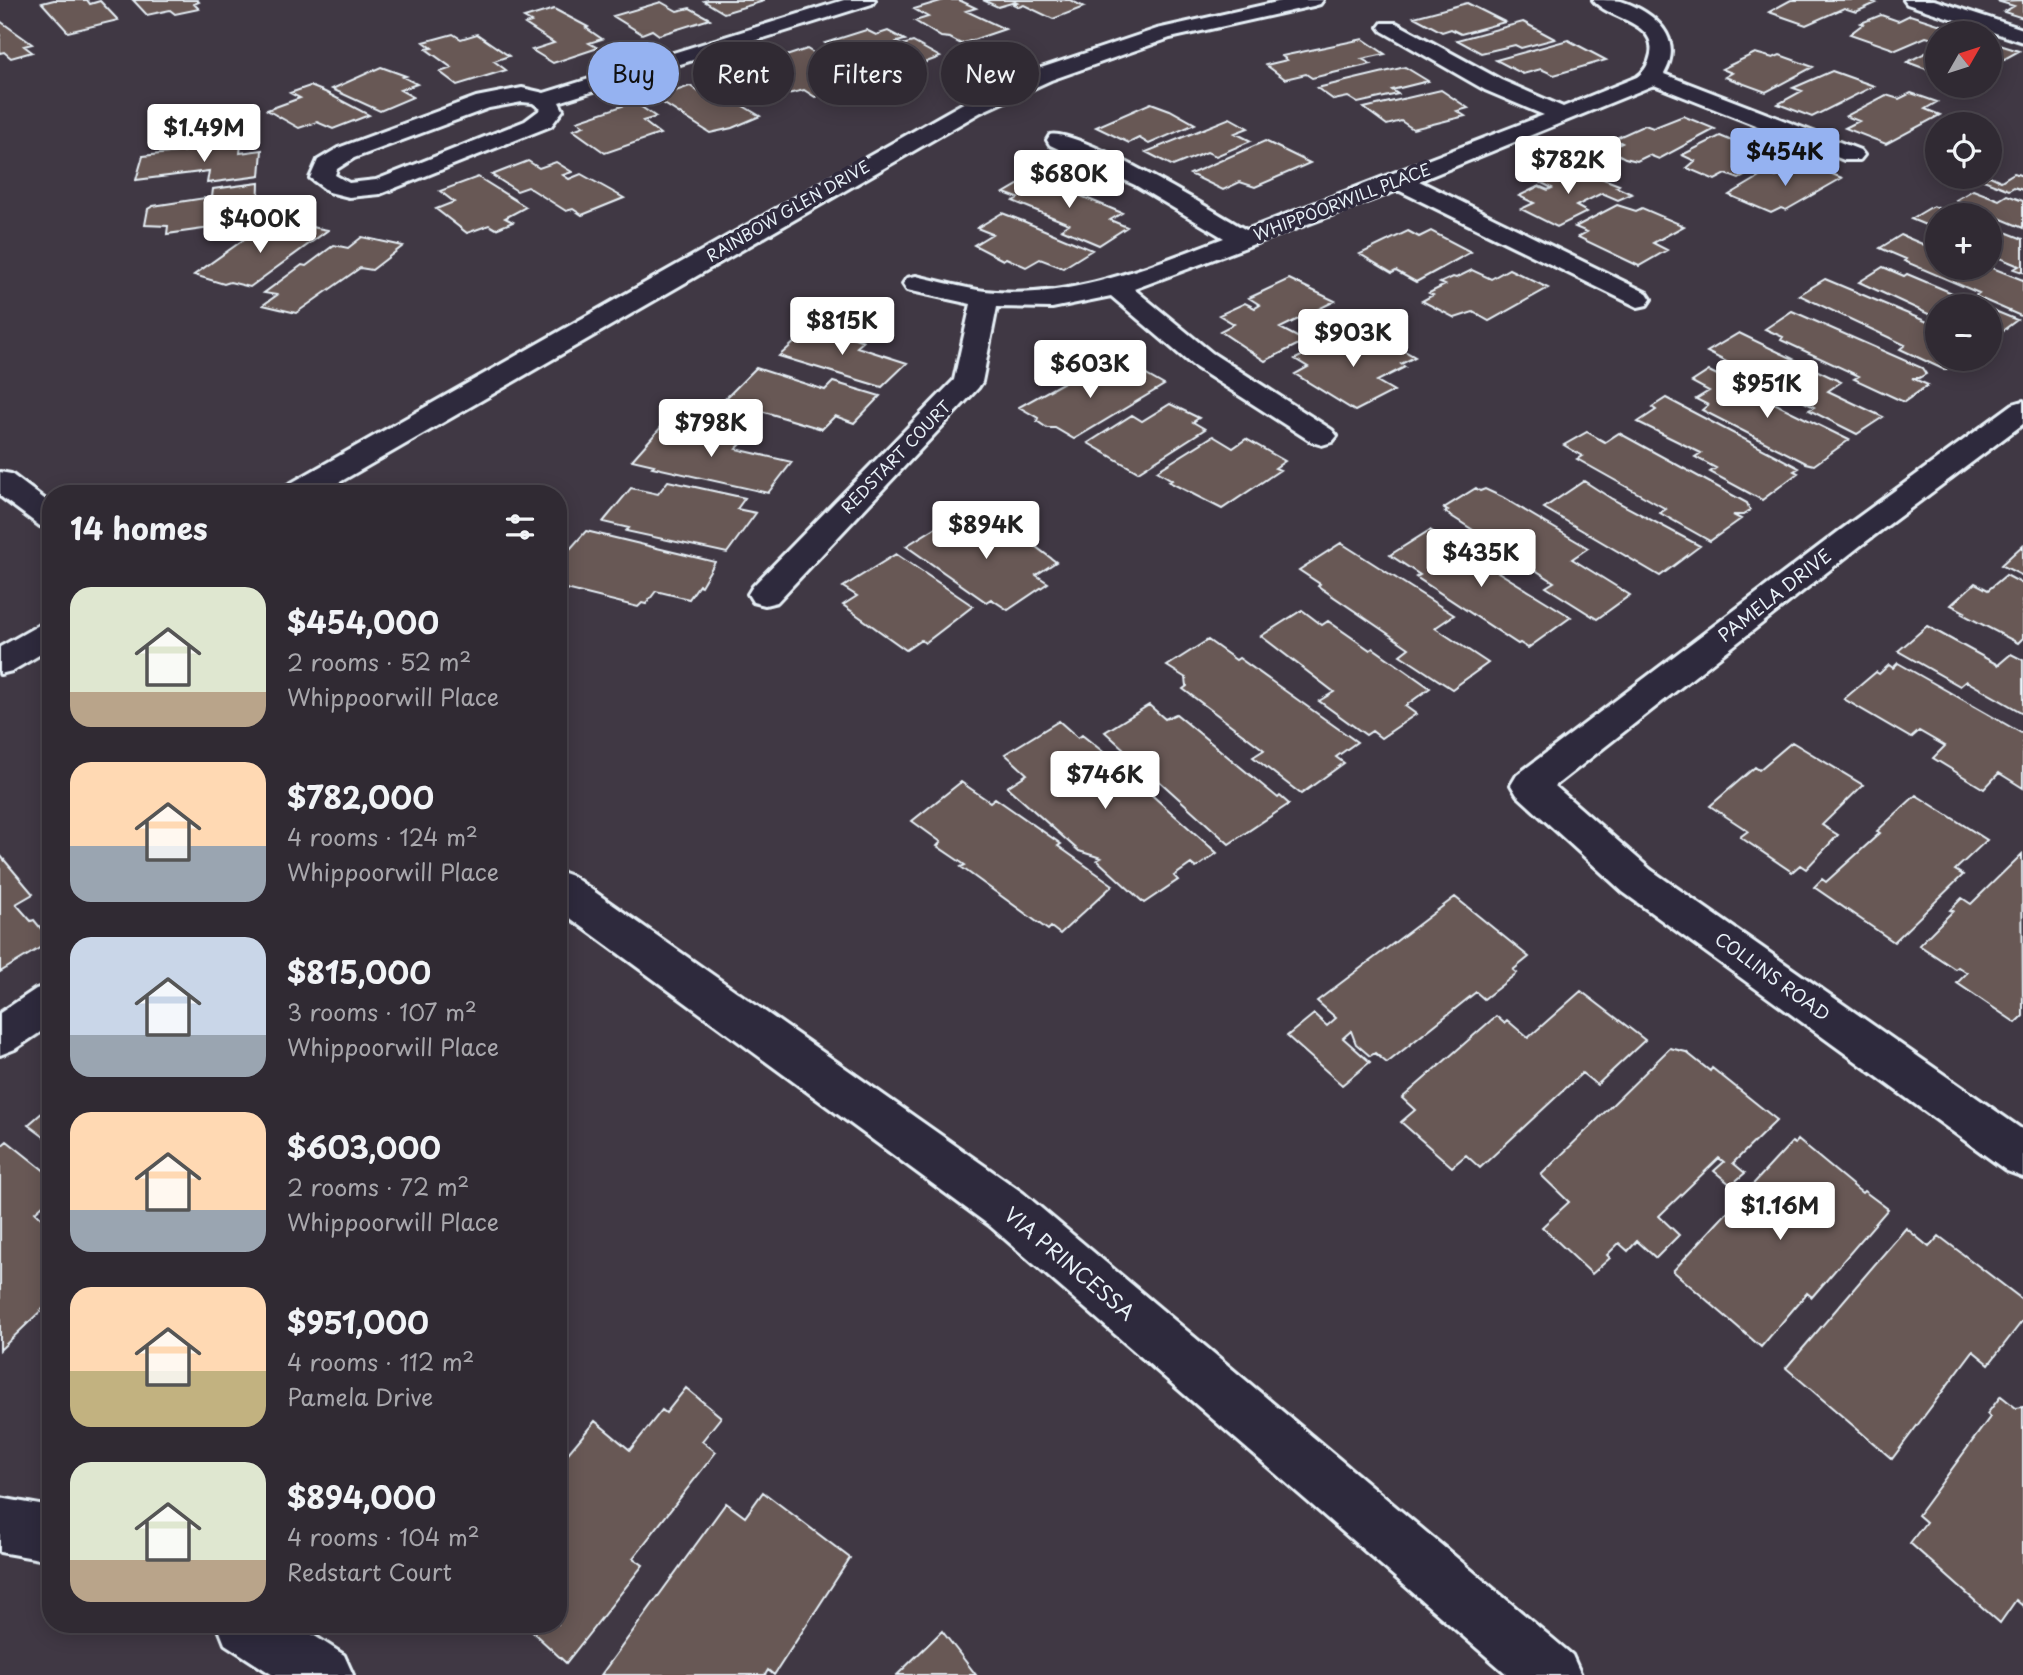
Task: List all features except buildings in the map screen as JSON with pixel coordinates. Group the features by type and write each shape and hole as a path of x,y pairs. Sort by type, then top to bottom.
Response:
{"street":[{"path":"544,100 552,110 543,121 394,183 349,190 337,187 322,178 326,165 335,158 484,102 522,95 544,100 865,0"},
{"name":"RAINBOW GLEN DRIVE","path":"311,485 973,107 1042,75 1164,33 1313,0"},
{"path":"1604,0 1639,18 1658,34 1663,55 1652,77 1852,155"},
{"path":"1914,0 2023,36"},
{"path":"1389,27 1493,85 1562,116"},
{"name":"WHIPPOORWILL PLACE","path":"916,284 985,299 1052,300 1116,287 1399,181 1652,77"},
{"path":"1058,140 1143,180 1244,239"},
{"path":"1399,181 1637,299"},
{"path":"1116,287 1202,359 1322,436"},
{"name":"REDSTART COURT","path":"765,594 968,382 985,299"},
{"name":"PAMELA DRIVE","path":"1530,785 1849,539 2023,410"},
{"path":"0,481 42,512"},
{"path":"0,662 42,638"},
{"name":"COLLINS ROAD","path":"1530,785 1637,881 2023,1156"},
{"name":"VIA PRINCESSA","path":"567,893 1006,1209 1552,1675"},
{"path":"0,1036 42,1008"},
{"path":"0,1525 42,1532"},
{"path":"259,1633 324,1675"}]}
